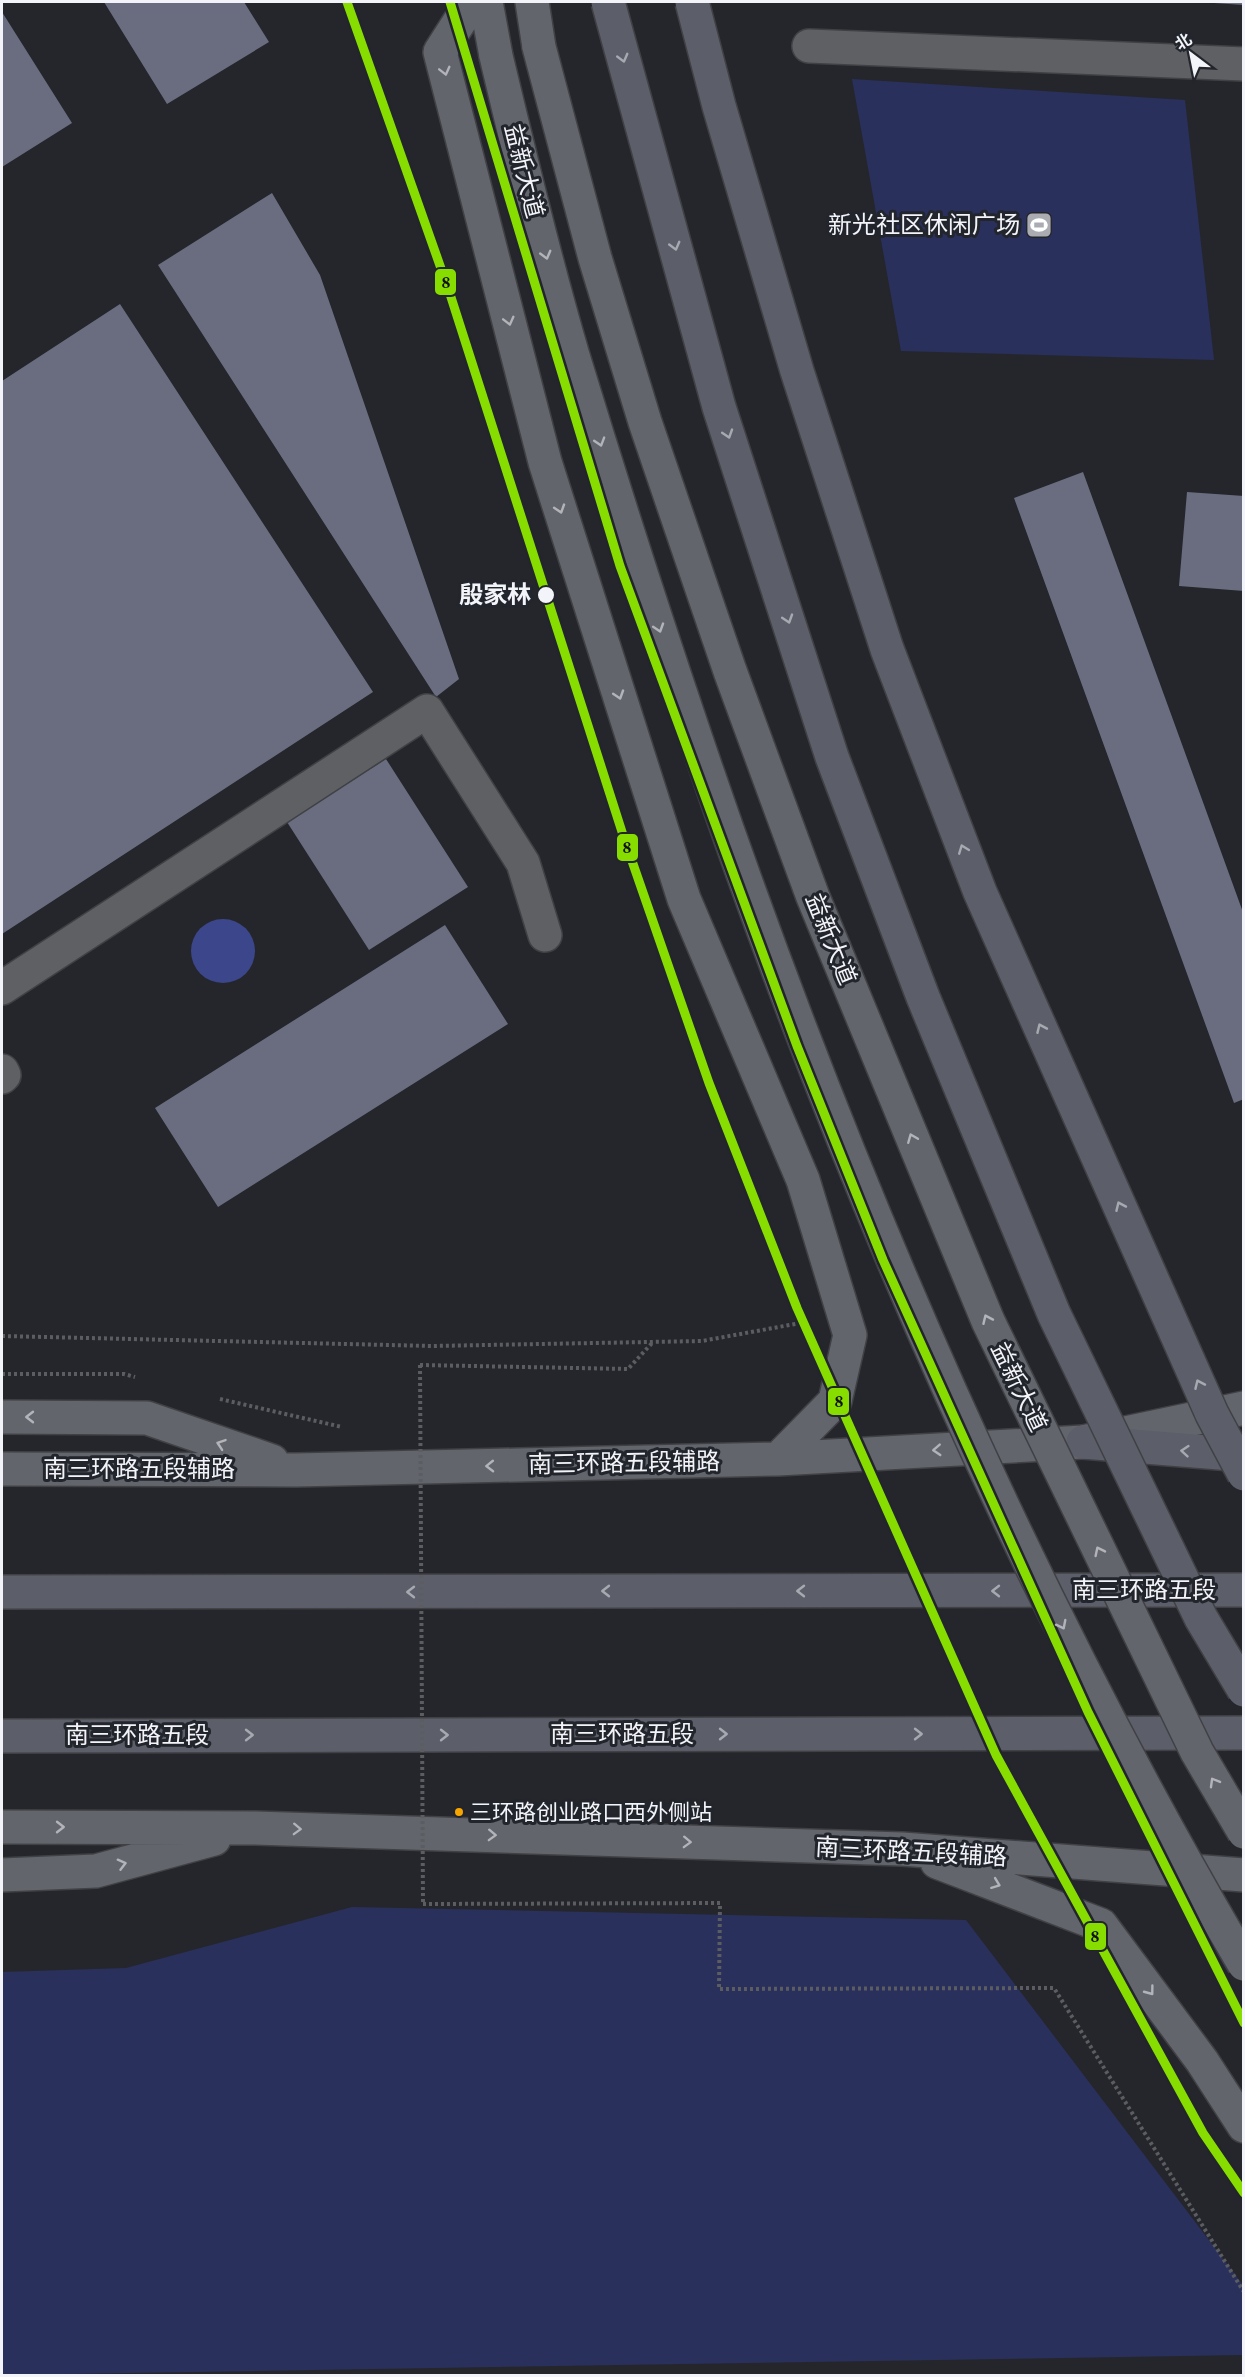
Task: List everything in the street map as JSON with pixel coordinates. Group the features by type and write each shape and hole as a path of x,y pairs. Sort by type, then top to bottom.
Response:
{"highway":[{"path":"608,2 719,407 844,790 922,997 1054,1314 1201,1618 1244,1690"},
{"path":"692,2 722,117 797,371 887,649 980,892 1212,1414 1244,1474"},
{"path":"1083,1442 1244,1455"},
{"name":"南三环路五段","path":"2,1592 1244,1590"},
{"name":"南三环路五段","path":"2,1736 1244,1733"}],"main road":[{"path":"472,2 440,52 545,462 684,899 803,1180 850,1335 835,1401 778,1459"},
{"name":"益新大道","path":"486,2 496,56 573,353 658,624 753,908 866,1196 1000,1504 1188,1869 1244,1964"},
{"name":"益新大道","path":"532,2 540,47 595,258 645,422 730,671 813,897 988,1321 1197,1752 1244,1832"},
{"name":"南三环路五段辅路","path":"2,1469 296,1470 778,1459 1083,1442 1244,1408"},
{"path":"2,1417 147,1418 296,1470"},
{"name":"南三环路五段辅路","path":"2,1827 255,1828 902,1849 1244,1875"},
{"path":"2,1875 96,1871 255,1828"},
{"path":"902,1849 1101,1924 1202,2061 1244,2126"}],"street":[{"path":"809,46 1244,64"},
{"path":"2,988 427,711 523,862 545,935"},
{"path":"2,1071 4,1075 2,1077"}],"path":[{"path":"2,1336 432,1346 702,1341 844,1316"},
{"path":"654,1342 628,1369 420,1365 423,1904 720,1903 718,1989 1054,1988 1244,2292"},
{"path":"2,1374 124,1374 145,1380"},
{"path":"211,1397 339,1427 351,1427"},
{"path":"410,1426 422,1426"}],"shaded area":[{"name":"新光社区休闲广场","path":"852,79 1185,100 1214,360 901,351"},
{"path":"217,919 229,919 246,928 253,939 255,951 253,963 246,974 229,983 217,983 205,978 196,969 191,957 191,945 196,933 205,924"},
{"path":"352,1907 966,1920 1243,2285 1243,2355 2,2375 2,1972 126,1968"}],"building":[{"path":"104,2 244,2 269,42 167,104"},
{"path":"1244,2 1244,5 1214,3"},
{"path":"2,12 72,123 2,167"},
{"path":"272,193 320,275 459,679 436,697 158,265"},
{"path":"120,304 373,692 2,934 2,381"},
{"path":"1083,472 1244,915 1244,1099 1234,1103 1014,498"},
{"path":"1187,492 1244,496 1244,591 1179,586"},
{"path":"386,759 468,887 369,950 287,822"},
{"path":"445,925 508,1024 218,1207 155,1108"}],"transit line":[{"name":"8","path":"347,2 450,294 623,835 709,1083 797,1308 996,1755 1203,2133 1244,2193"},
{"name":"8","path":"450,2 620,566 797,1046 883,1260 1088,1712 1244,2023"}],"place":[{"name":"新光社区休闲广场","path":"1039,225"},
{"name":"殷家林","path":"546,595"},
{"name":"三环路创业路口西外侧站","path":"459,1812"}]}
